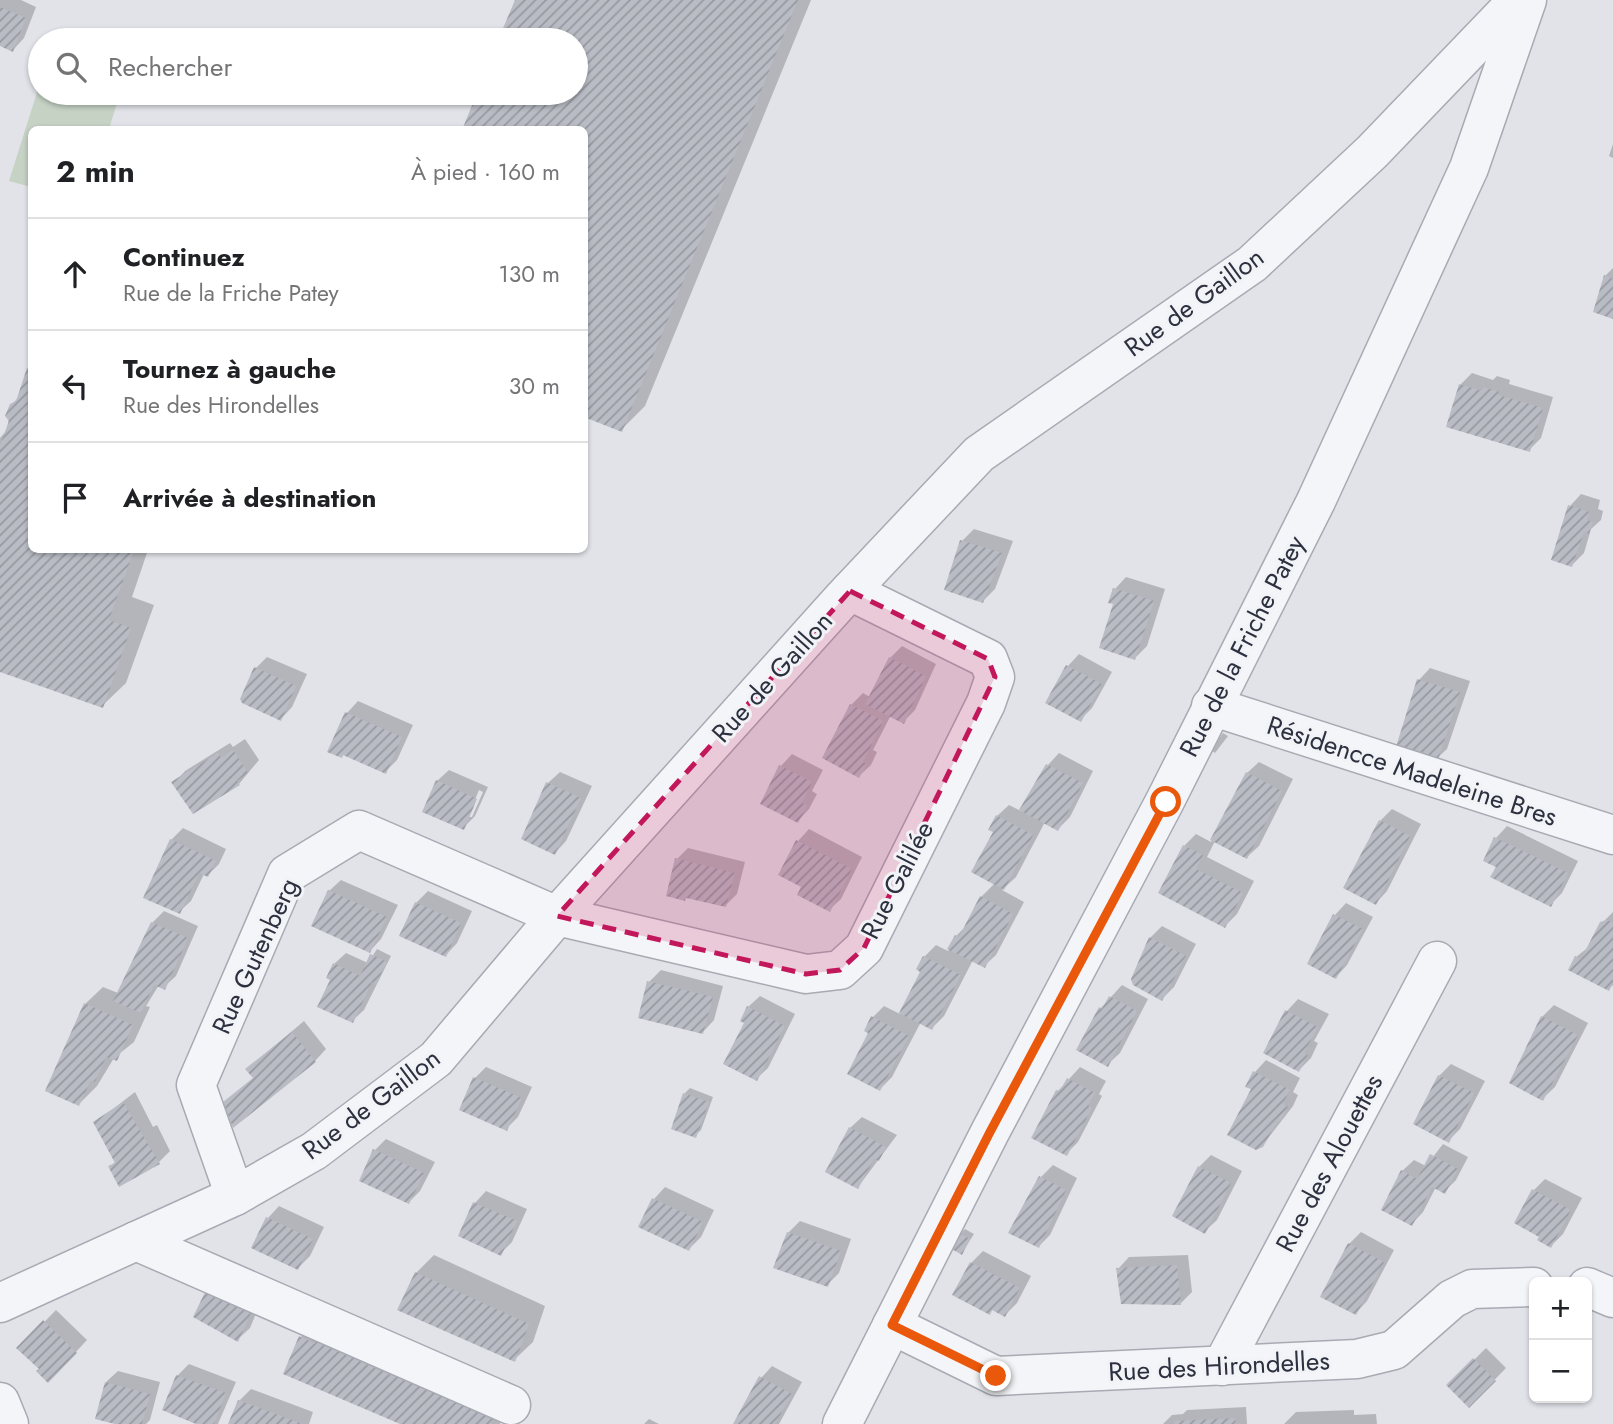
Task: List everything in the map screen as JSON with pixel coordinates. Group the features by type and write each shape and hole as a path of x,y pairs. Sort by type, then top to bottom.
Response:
{"street":[{"name":"Rue de Gaillon","path":"0,1303 235,1196 314,1151 436,1059 556,915 850,591 979,454 1252,264 1372,152 1518,0"},
{"name":"Rue de la Friche Patey","path":"842,1424 990,1132 1166,802 1211,706 1316,501 1469,168 1527,0"},
{"name":"Rue Galilée","path":"556,915 806,974 840,971 863,948 986,703 995,677 988,659 850,591"},
{"name":"Résidencce Madeleine Bres","path":"1211,706 1613,835"},
{"name":"Rue Gutenberg","path":"235,1196 196,1085 287,874 359,830 556,915"},
{"name":"Rue des Alouettes","path":"1222,1366 1437,961"},
{"path":"136,1241 511,1405"},
{"name":"Rue des Hirondelles","path":"892,1325 996,1376 1222,1366 1383,1355 1407,1340 1452,1299 1472,1289 1529,1287"},
{"path":"1592,1289 1613,1298"},
{"path":"0,1402 9,1424"}],"highlighted area":[{"path":"850,591 988,659 995,677 864,948 840,970 806,974 557,916"}],"green space":[{"path":"33,105 116,105 110,126 28,126 28,186 9,181"}],"building":[{"path":"515,0 798,0 622,432 588,419 588,126 464,126 472,105 588,105 588,28 503,28"},
{"path":"0,7 26,18 13,52 0,46"},
{"path":"1604,275 1613,279 1613,319 1593,312"},
{"path":"27,368 28,553 133,553 109,620 131,628 103,708 0,672 0,445 9,421 5,416 10,404 16,401"},
{"path":"1459,384 1482,391 1483,387 1500,392 1498,395 1543,408 1530,452 1446,427"},
{"path":"1568,505 1590,512 1587,520 1593,522 1589,534 1584,532 1572,567 1551,560"},
{"path":"960,540 1002,553 983,603 944,590"},
{"path":"1113,588 1154,601 1135,660 1099,648 1113,604 1108,603"},
{"path":"889,657 926,676 904,724 865,704"},
{"path":"1066,665 1102,684 1081,722 1045,703"},
{"path":"254,667 296,686 281,721 242,703 240,699"},
{"path":"1417,679 1460,692 1438,760 1395,750"},
{"path":"850,704 883,721 863,762 867,764 859,778 822,758"},
{"path":"345,712 402,737 386,774 343,755 342,758 327,752"},
{"path":"233,750 248,773 237,781 240,785 193,814 171,782 218,753 221,758"},
{"path":"1046,764 1083,783 1058,831 1019,810"},
{"path":"779,765 812,782 802,803 807,806 798,823 760,804"},
{"path":"1246,772 1282,791 1247,859 1210,840"},
{"path":"436,780 477,799 464,830 422,812"},
{"path":"546,782 581,798 555,855 521,839"},
{"path":"996,815 1033,835 1004,890 971,872 993,832 988,830"},
{"path":"1379,820 1410,836 1376,905 1343,888"},
{"path":"1494,837 1568,873 1551,907 1490,877 1496,867 1483,861"},
{"path":"170,839 216,861 208,877 199,873 180,914 143,898"},
{"path":"796,840 852,869 830,912 797,895 801,887 778,875"},
{"path":"1183,845 1203,855 1196,869 1243,893 1225,928 1158,893"},
{"path":"675,858 735,873 726,907 666,896"},
{"path":"328,890 387,917 370,953 311,926"},
{"path":"980,896 1013,914 985,968 947,949 955,935 959,937"},
{"path":"415,902 461,923 446,957 399,936"},
{"path":"1333,914 1363,929 1336,979 1307,964"},
{"path":"1607,920 1613,923 1613,983 1609,991 1568,970 1575,956 1581,959 1600,922"},
{"path":"151,922 188,938 165,990 154,985 141,1013 113,1001"},
{"path":"1149,937 1186,956 1162,1001 1133,985 1131,979"},
{"path":"370,954 387,962 376,984 372,982 353,1023 317,1007 330,980 326,978 333,963 360,976"},
{"path":"923,956 961,975 932,1030 899,1013 920,972 916,969"},
{"path":"647,981 713,997 703,1034 638,1018"},
{"path":"1109,996 1137,1011 1108,1067 1076,1050 1099,1007 1102,1009"},
{"path":"84,1003 133,1025 117,1061 106,1057 95,1082 91,1080 79,1106 45,1091"},
{"path":"747,1006 785,1026 757,1081 723,1064 744,1023 740,1021"},
{"path":"1285,1010 1318,1027 1304,1053 1308,1055 1299,1072 1263,1053"},
{"path":"871,1016 909,1036 880,1091 847,1074 868,1033 864,1031"},
{"path":"1541,1016 1578,1035 1543,1101 1509,1083"},
{"path":"292,1032 316,1062 233,1128 223,1102 253,1078 245,1069"},
{"path":"1253,1071 1290,1090 1283,1104 1288,1107 1281,1120 1277,1122 1263,1147 1256,1150 1227,1135 1251,1089 1245,1087"},
{"path":"1438,1075 1474,1093 1449,1143 1413,1124"},
{"path":"473,1077 522,1098 507,1131 459,1110"},
{"path":"1067,1078 1095,1093 1088,1106 1092,1108 1067,1156 1031,1138 1056,1090 1060,1091"},
{"path":"683,1093 709,1102 696,1138 671,1129"},
{"path":"123,1102 160,1164 119,1187 108,1166 115,1163 93,1122"},
{"path":"849,1127 886,1147 879,1161 874,1159 858,1189 825,1172"},
{"path":"373,1149 424,1173 409,1204 359,1181"},
{"path":"1430,1154 1458,1169 1445,1194 1432,1187 1412,1226 1381,1210 1401,1170 1417,1179"},
{"path":"1198,1166 1231,1183 1205,1234 1172,1216"},
{"path":"1039,1176 1066,1190 1039,1248 1008,1233"},
{"path":"1532,1189 1571,1210 1551,1248 1537,1240 1539,1237 1514,1223"},
{"path":"652,1198 703,1222 689,1251 638,1227"},
{"path":"473,1202 517,1221 501,1256 458,1236"},
{"path":"266,1217 313,1239 298,1270 251,1248"},
{"path":"787,1232 841,1251 828,1287 773,1268"},
{"path":"958,1233 970,1239 962,1255 950,1248"},
{"path":"1348,1243 1384,1262 1356,1315 1320,1297"},
{"path":"970,1262 1020,1288 1005,1317 992,1310 990,1315 952,1295"},
{"path":"1177,1265 1181,1305 1121,1304 1116,1268"},
{"path":"415,1272 529,1324 515,1362 397,1310"},
{"path":"210,1282 255,1304 238,1342 193,1317"},
{"path":"43,1320 77,1353 48,1383 36,1371 39,1369 16,1348"},
{"path":"319,1335 366,1355 363,1363 393,1376 396,1368 444,1388 440,1396 469,1408 473,1400 497,1410 491,1424 400,1424 283,1374 299,1336 315,1344"},
{"path":"1473,1358 1496,1381 1469,1408 1446,1385"},
{"path":"176,1375 226,1393 214,1424 196,1424 162,1410"},
{"path":"759,1376 792,1394 775,1424 733,1424"},
{"path":"105,1382 150,1394 142,1424 115,1424 95,1419"},
{"path":"238,1400 303,1424 228,1424"},
{"path":"1235,1418 1236,1424 1174,1424 1174,1421"}],"route":[{"path":"996,1376 892,1325 990,1132 1166,802"}]}
